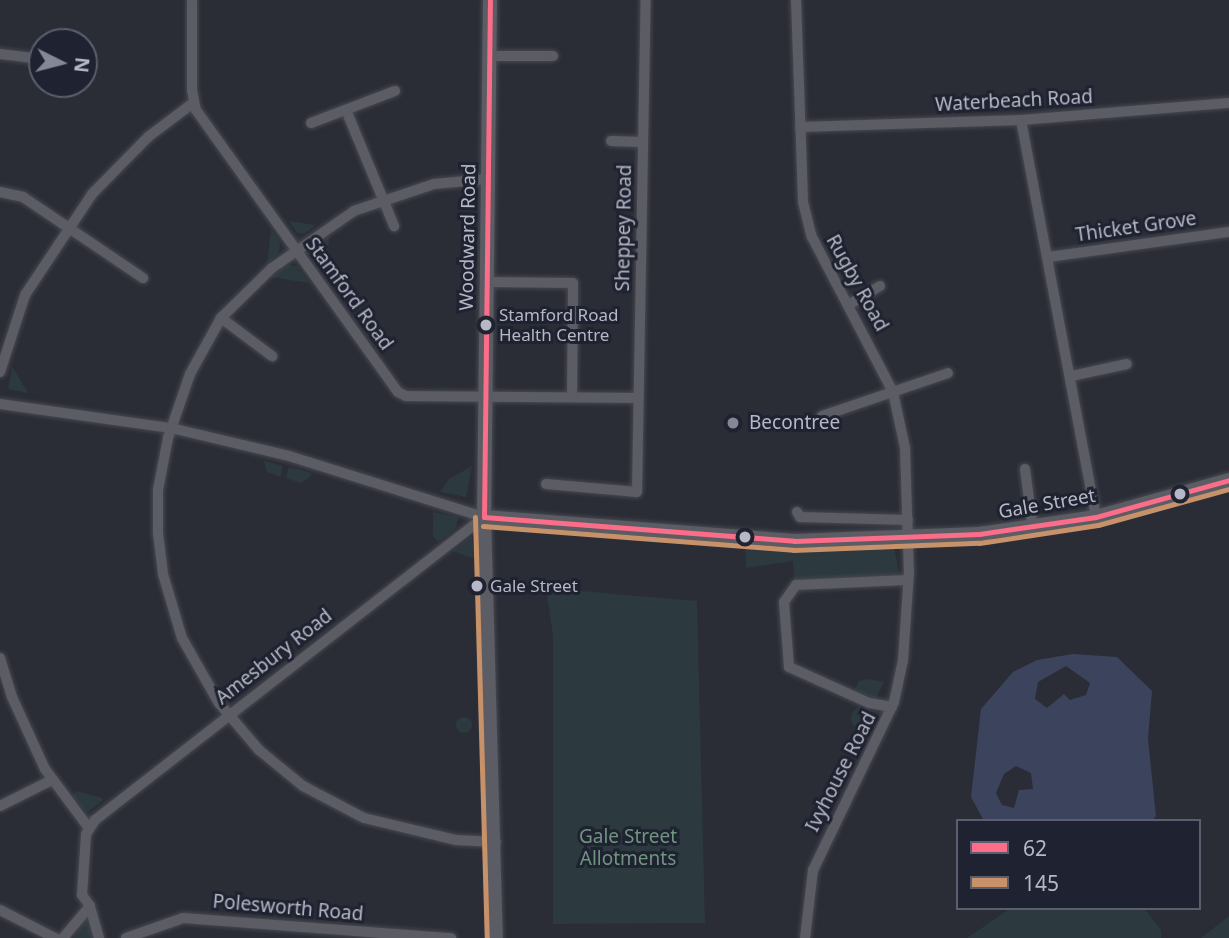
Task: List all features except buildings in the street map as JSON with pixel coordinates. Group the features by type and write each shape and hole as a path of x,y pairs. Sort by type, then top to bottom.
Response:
{"street":[{"path":"0,372 25,295 92,194 130,155 193,103 192,0"},
{"name":"Woodward Road","path":"490,0 484,517 496,842 496,938"},
{"name":"Sheppey Road","path":"546,484 637,492 646,0"},
{"name":"Rugby Road","path":"796,0 803,202 812,237 850,304 893,392 905,448 907,537"},
{"path":"0,54 28,57"},
{"path":"490,56 553,56"},
{"path":"311,123 395,91"},
{"name":"Stamford Road","path":"193,103 398,392 406,396 638,398"},
{"name":"Waterbeach Road","path":"800,127 1021,120 1229,103"},
{"path":"346,110 394,226"},
{"path":"1021,120 1096,517"},
{"path":"611,141 642,142"},
{"path":"488,179 434,184 384,197 340,219 296,250 220,318 190,374 171,428 158,490 163,575 183,638 228,716 259,750 303,786 364,818 456,840 496,842"},
{"path":"0,192 23,197 143,278"},
{"name":"Thicket Grove","path":"1048,257 1229,232"},
{"path":"487,282 573,283 572,397"},
{"path":"850,304 880,286"},
{"path":"220,318 272,356"},
{"path":"1071,376 1128,364"},
{"path":"822,416 948,373"},
{"name":"Gale Street","path":"0,404 171,428 289,456 484,517 754,538 907,537 1032,529 1096,517 1229,480"},
{"path":"1025,469 1032,529"},
{"path":"797,512 800,517 908,520"},
{"name":"Amesbury Road","path":"88,827 484,517"},
{"name":"Ivyhouse Road","path":"805,938 813,870 892,707 902,660 907,537"},
{"path":"892,707 869,703 789,667 784,602 796,586 907,580"},
{"path":"0,659 12,697 52,780 88,827 82,895 90,906 99,938"},
{"path":"0,806 52,780"},
{"path":"63,938 90,906"},
{"path":"0,910 55,938"},
{"name":"Polesworth Road","path":"125,938 183,918 305,933 451,938"}],"green space":[{"path":"289,221 316,225 304,234 297,233"},
{"path":"271,229 280,242 279,252 267,264"},
{"path":"330,235 325,266 320,269 310,254 314,245"},
{"path":"288,265 297,266 309,283 271,277"},
{"path":"12,366 28,393 8,389"},
{"path":"264,461 283,466 280,477 267,472"},
{"path":"472,466 466,497 440,492 449,479"},
{"path":"289,467 312,473 301,483 286,478"},
{"path":"433,512 458,517 456,528 438,542 433,536"},
{"path":"472,536 475,559 453,551"},
{"path":"894,545 899,574 892,579 794,583 793,561 746,568 745,546 793,549"},
{"name":"Gale Street Allotments","path":"546,588 697,601 705,923 553,924 553,636"},
{"path":"868,679 884,682 876,698 854,691 859,681"},
{"path":"862,707 870,710 873,718 870,726 862,729 854,726 851,718 854,710"},
{"path":"461,717 467,717 472,725 470,731 461,733 456,728 456,722"},
{"path":"77,791 103,800 87,813 72,795"},
{"path":"1008,910 1146,910 1161,930 1161,938 967,938"},
{"path":"1229,916 1229,938 1201,938"},
{"path":"86,921 96,938 74,938 81,926"}],"water":[{"path":"1073,654 1117,657 1152,691 1148,739 1156,816 1154,819 983,819 971,797 981,709 1013,672 1037,660","holes":["1066,666 1090,683 1086,695 1070,700 1064,694 1047,708 1035,699 1038,682","1016,766 1031,773 1033,789 1019,790 1014,808 1002,805 996,793 1004,774"]}],"transit line":[{"name":"62","path":"484,517 490,0"},
{"name":"62","path":"484,517 794,541 979,534 1096,517 1229,480"},
{"name":"145","path":"483,526 793,550 979,543 1098,525 1229,489"},
{"name":"145","path":"475,517 487,938"}],"place":[{"name":"Stamford Road Health Centre","path":"486,325"},
{"name":"Becontree","path":"733,423"},
{"name":"Gale Street","path":"477,586"}]}
